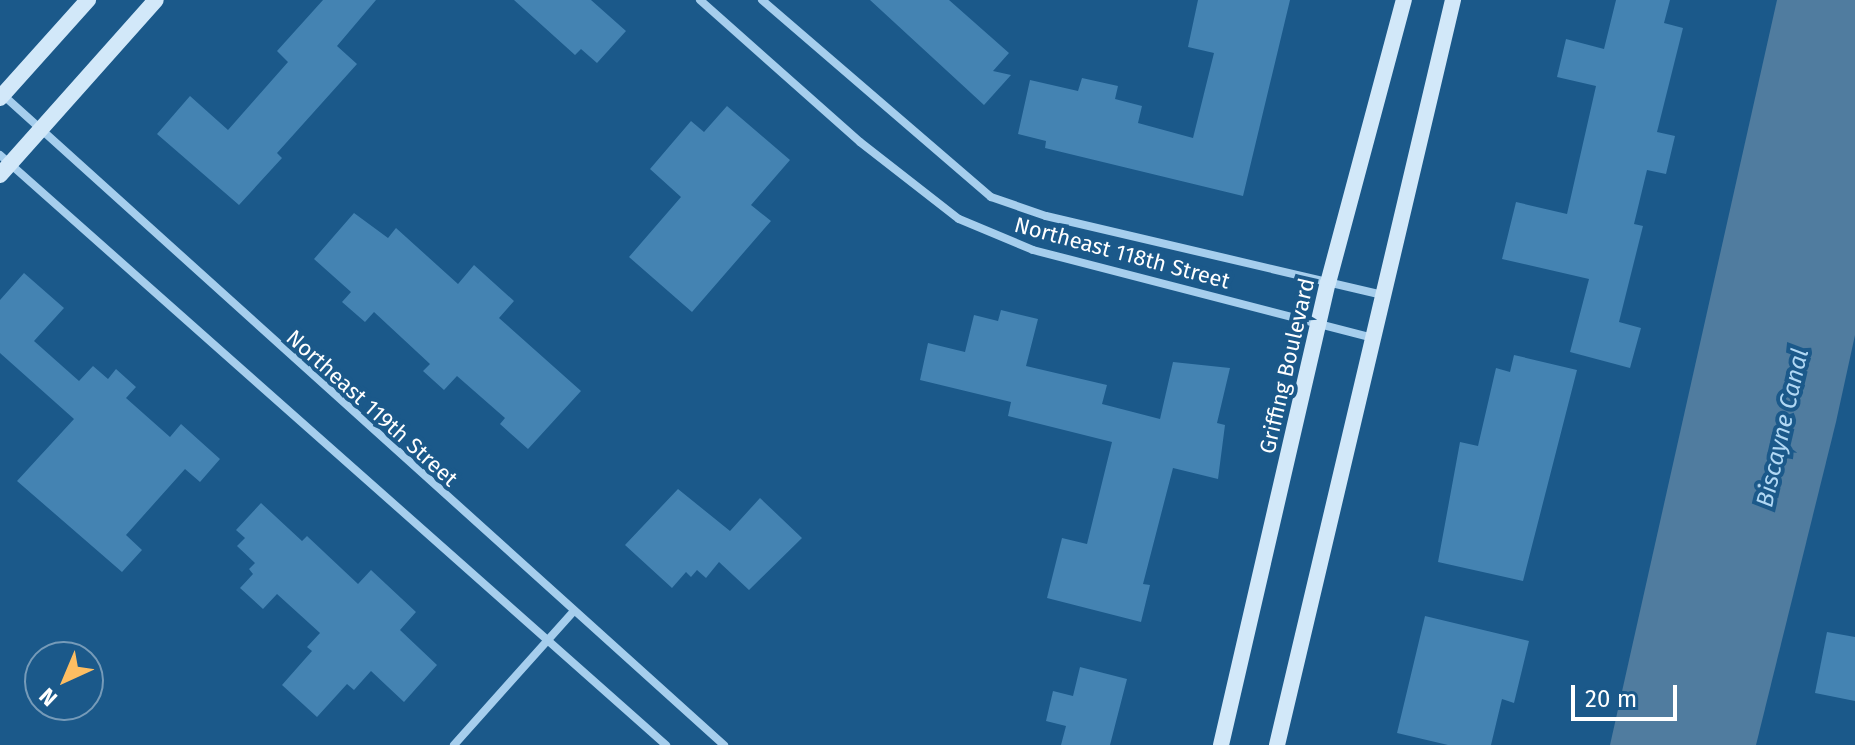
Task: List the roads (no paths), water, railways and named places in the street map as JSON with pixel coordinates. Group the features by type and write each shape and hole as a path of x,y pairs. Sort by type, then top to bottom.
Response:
{"street":[{"path":"1,96 88,0"},
{"path":"156,0 38,132 3,165 545,643 666,745"},
{"name":"Northeast 118th Street","path":"700,0 860,142 959,219 1033,250 1374,338"},
{"name":"Northeast 118th Street","path":"762,0 970,184 991,197 1046,216 1385,295"},
{"name":"Griffing Boulevard","path":"1221,745 1328,283 1404,0"},
{"path":"1277,745 1453,0"},
{"name":"Northeast 119th Street","path":"1,96 572,613 724,745"},
{"path":"454,745 572,613"}],"water":[{"name":"Biscayne Canal","path":"1777,0 1855,0 1855,335 1836,422 1756,745 1610,745"}]}
